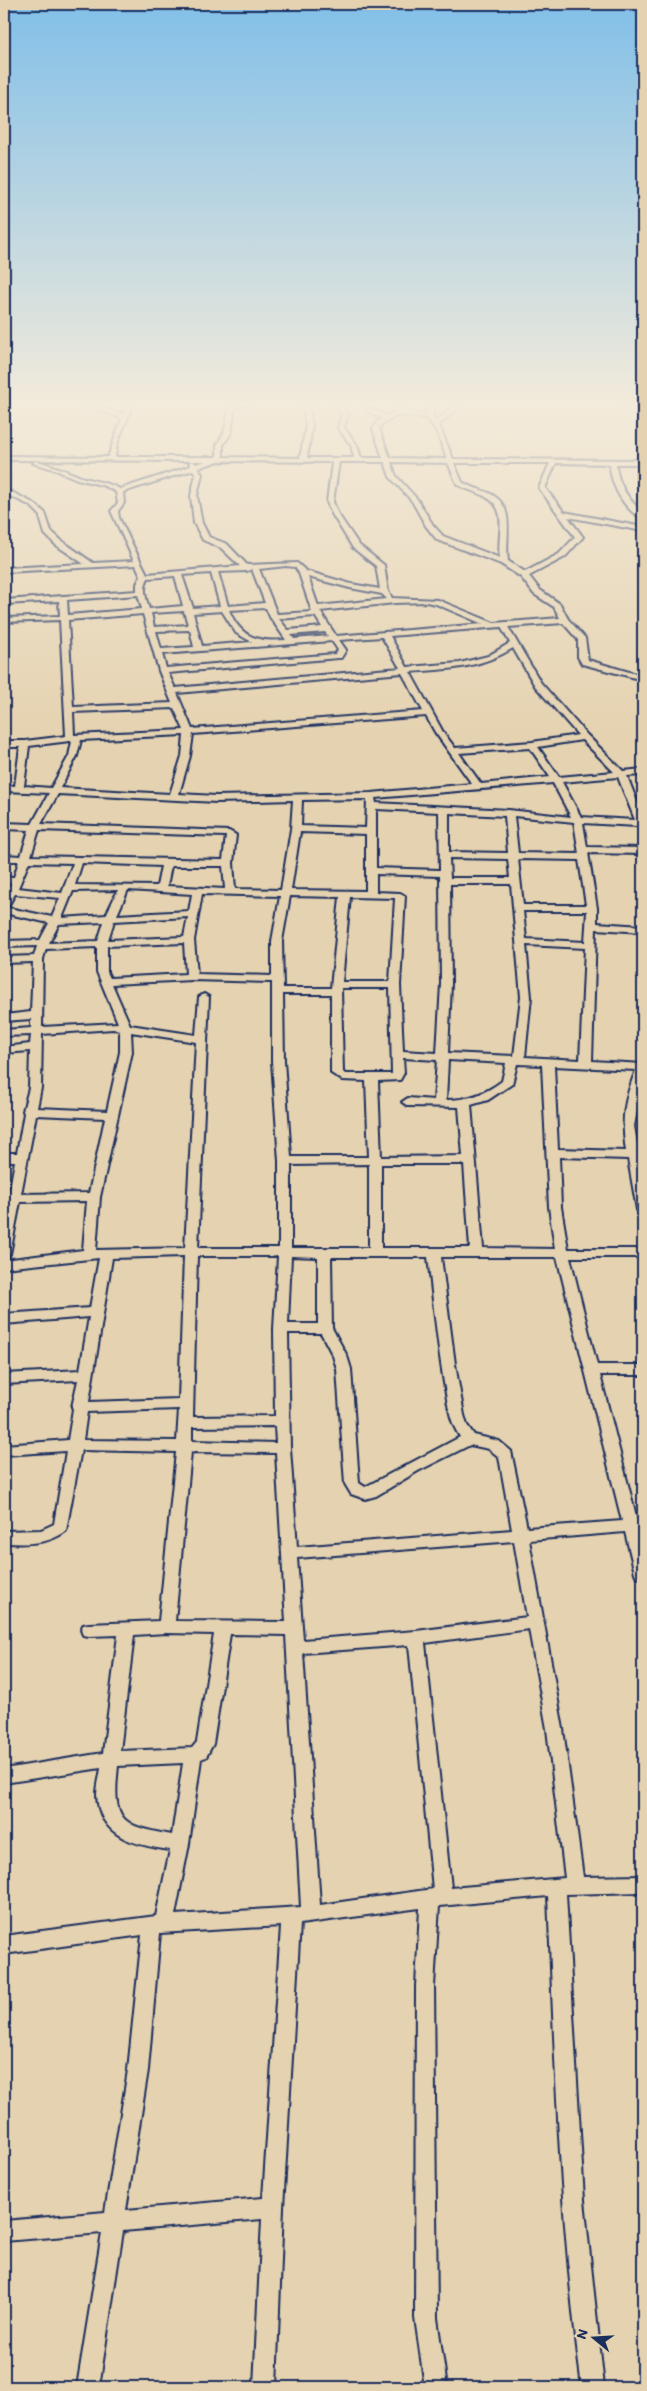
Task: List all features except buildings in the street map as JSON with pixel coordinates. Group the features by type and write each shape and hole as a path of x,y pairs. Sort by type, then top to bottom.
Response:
{"street":[{"path":"42,514 48,532 59,543 90,564"},
{"path":"115,514 145,576"},
{"path":"197,514 198,524 206,538 224,546 251,568 274,617 292,642"},
{"path":"335,514 356,546 380,565 384,592"},
{"path":"423,514 440,538 504,562 524,575 537,592 557,606 565,620 582,640 582,657 585,662 643,678"},
{"path":"502,514 506,522 502,552 504,562"},
{"path":"524,575 545,568 577,541 579,537 562,514"},
{"path":"562,514 643,529"},
{"path":"4,570 90,564 138,563"},
{"path":"145,576 294,564 300,566 316,611 342,650 342,666"},
{"path":"214,571 225,608 235,630 249,639 265,644 280,671"},
{"path":"303,573 350,586 384,592 396,601"},
{"path":"178,574 193,627 212,667"},
{"path":"145,576 141,584 141,592 148,610 163,671 173,691 188,732 186,756 174,796"},
{"path":"4,602 141,592"},
{"path":"4,904 18,880 35,827 73,756 74,738 70,710 63,598"},
{"path":"274,617 396,601 434,601 499,626 514,644 538,684 584,737 622,775 643,823 643,828"},
{"path":"4,620 65,618 148,610 269,605"},
{"path":"158,652 386,636 565,620"},
{"path":"152,629 193,627"},
{"path":"284,633 327,629"},
{"path":"386,636 428,713 478,786"},
{"path":"173,691 280,671 342,666 405,670 433,669 492,658 514,644"},
{"path":"237,646 244,664"},
{"path":"163,671 244,664 280,671 342,666"},
{"path":"70,710 178,705"},
{"path":"4,744 25,744 74,738 188,732 428,713"},
{"path":"453,751 532,745 584,737"},
{"path":"19,789 25,744"},
{"path":"532,745 556,779 578,820 592,908 586,1064"},
{"path":"371,801 478,786 643,772"},
{"path":"4,788 217,798 298,796 371,801 444,810 509,812 578,820 643,823"},
{"path":"298,796 296,829 284,894 278,941 278,1061 285,1161 281,1329 283,1448 291,1554 311,1913"},
{"path":"632,801 643,800"},
{"path":"371,801 371,895"},
{"path":"440,1104 446,984 444,810"},
{"path":"408,1102 465,1105 489,1097 508,1082 515,1060 526,997 509,812"},
{"path":"4,826 221,832 230,836 228,863 230,892"},
{"path":"296,829 371,831"},
{"path":"444,855 513,857 643,851"},
{"path":"4,858 228,863"},
{"path":"4,1254 29,1111 35,1088 38,959 79,859"},
{"path":"162,889 167,863"},
{"path":"371,872 515,881"},
{"path":"4,880 18,880"},
{"path":"13,891 67,892 124,887 197,892 396,896 401,899 395,986 398,1073 396,1078 342,1077 337,1073 336,988 345,895"},
{"path":"89,1254 94,1197 126,1052 125,1027 102,972 102,944 110,918 124,887"},
{"path":"192,977 189,940 197,892"},
{"path":"518,908 592,908"},
{"path":"4,910 55,921 194,914"},
{"path":"591,926 643,929"},
{"path":"4,944 102,944 189,940"},
{"path":"521,942 591,944"},
{"path":"4,960 38,959"},
{"path":"106,981 192,977 278,979"},
{"path":"278,991 395,986"},
{"path":"166,1627 184,1447 190,1252 204,998"},
{"path":"4,1018 37,1015"},
{"path":"4,1033 125,1027 202,1039"},
{"path":"4,1050 36,1047"},
{"path":"396,1054 643,1067 634,1091 628,1126 643,1210"},
{"path":"548,1062 555,1206 562,1252 591,1370 637,1526 643,1573"},
{"path":"372,1078 375,1160 375,1253"},
{"path":"465,1105 477,1251"},
{"path":"29,1111 111,1115"},
{"path":"552,1153 633,1155"},
{"path":"4,1157 21,1157"},
{"path":"285,1161 469,1160"},
{"path":"14,1198 94,1197"},
{"path":"434,1251 454,1398 460,1426 469,1439"},
{"path":"4,1264 89,1254 190,1252 643,1252"},
{"path":"324,1252 325,1328 340,1356 344,1369 352,1484 356,1490 365,1493 371,1492 413,1467 469,1439 494,1445 506,1455 534,1622 555,1729 566,1887 563,2028 581,2298 593,2387"},
{"path":"4,1537 53,1534 61,1527 79,1407 106,1254"},
{"path":"4,1319 95,1312"},
{"path":"281,1329 325,1328"},
{"path":"591,1370 643,1370"},
{"path":"4,1379 85,1375"},
{"path":"79,1407 186,1404"},
{"path":"185,1422 283,1422"},
{"path":"4,1450 73,1445 283,1448"},
{"path":"291,1554 519,1534 637,1526"},
{"path":"296,1647 416,1638 534,1622"},
{"path":"127,1627 106,1796 108,1812 118,1828 137,1836 180,1844"},
{"path":"89,1630 127,1627 295,1629"},
{"path":"4,1776 110,1759 193,1755 200,1752 205,1744 223,1627"},
{"path":"416,1638 436,1898 425,1986 426,2318 436,2387"},
{"path":"88,2387 138,2070 158,1924 180,1844 193,1755"},
{"path":"4,1945 158,1924 291,1917 436,1898 566,1887 643,1884"},
{"path":"265,2387 273,2208 291,1917"},
{"path":"4,2230 273,2208"}]}
